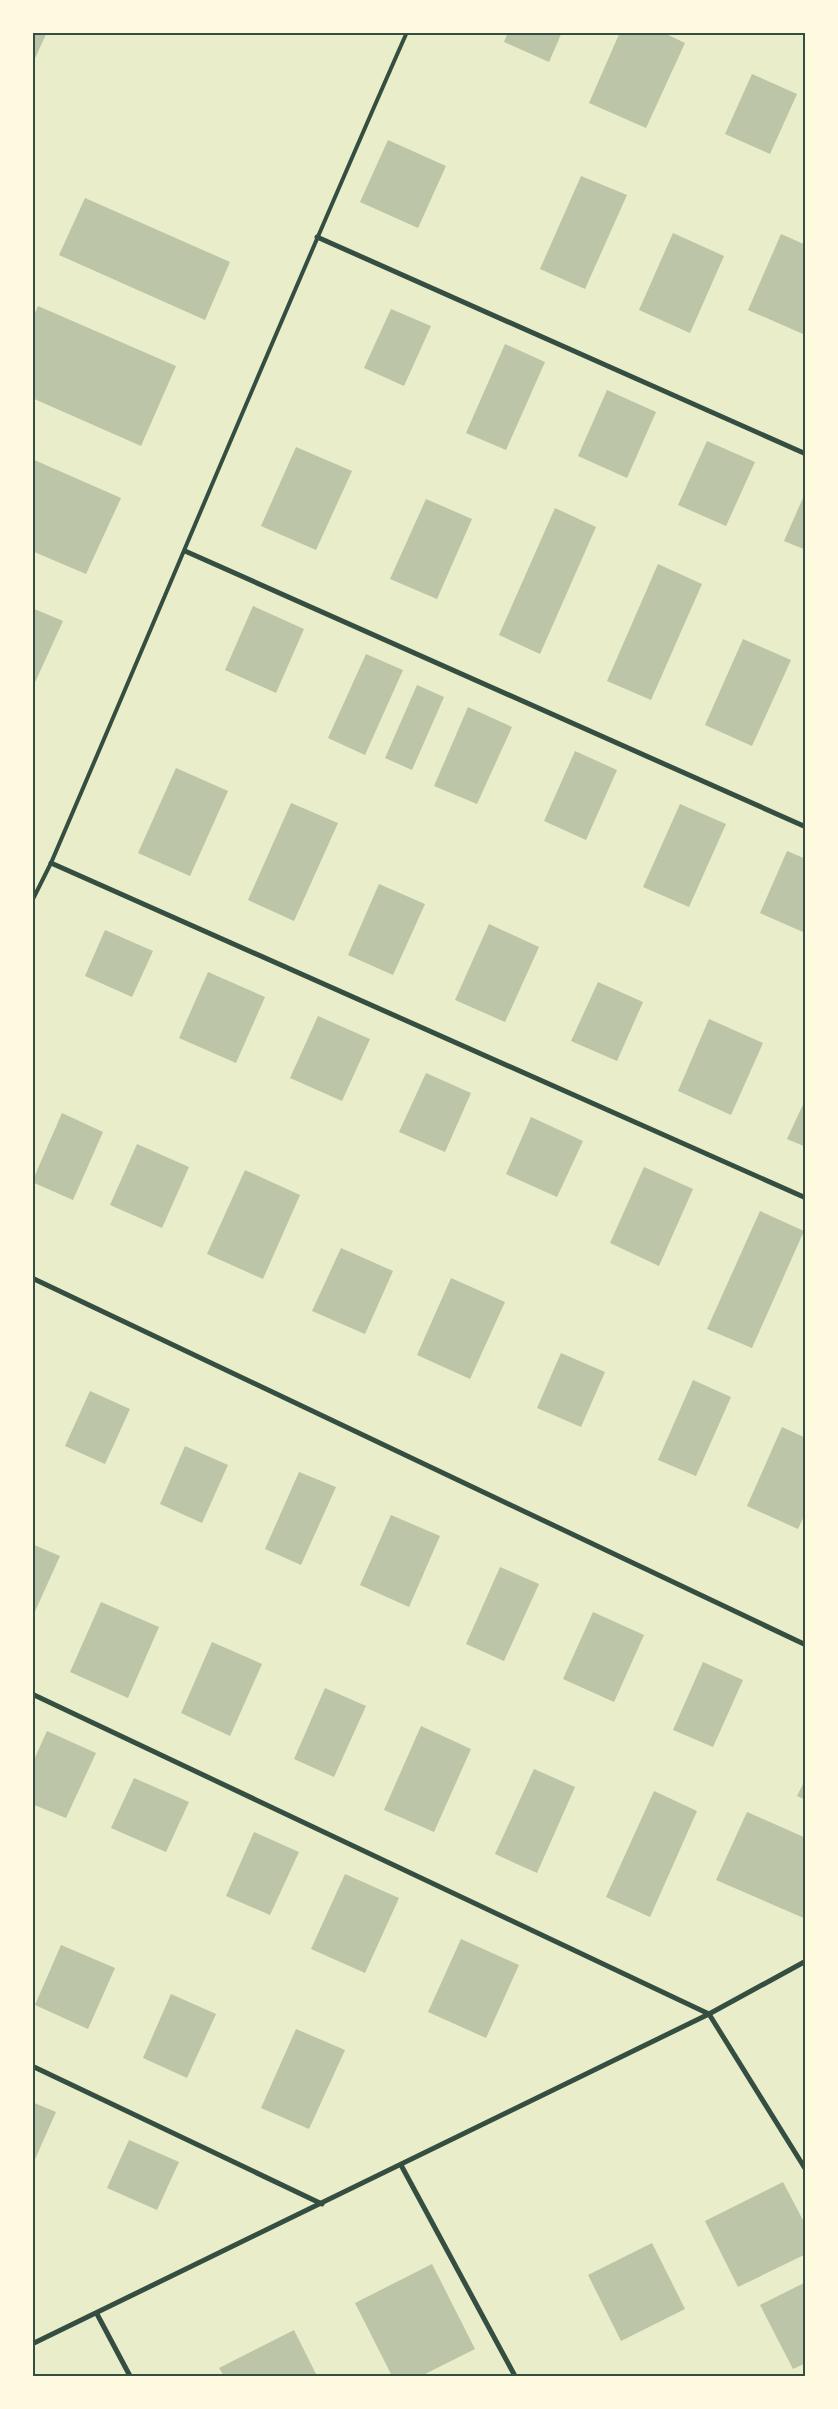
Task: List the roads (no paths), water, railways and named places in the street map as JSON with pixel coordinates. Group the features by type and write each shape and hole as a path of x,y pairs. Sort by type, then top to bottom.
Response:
{"street":[{"path":"316,237 806,454"},
{"path":"185,551 806,826"},
{"path":"51,863 806,1198"},
{"path":"32,1278 806,1646"},
{"path":"32,1694 709,2014 806,2170"},
{"path":"32,2344 97,2314 709,2014 806,1962"},
{"path":"32,2066 322,2204"},
{"path":"401,2165 515,2376"},
{"path":"97,2314 130,2376"}],"lane":[{"path":"32,901 51,863 185,551 316,237 407,32"}]}
